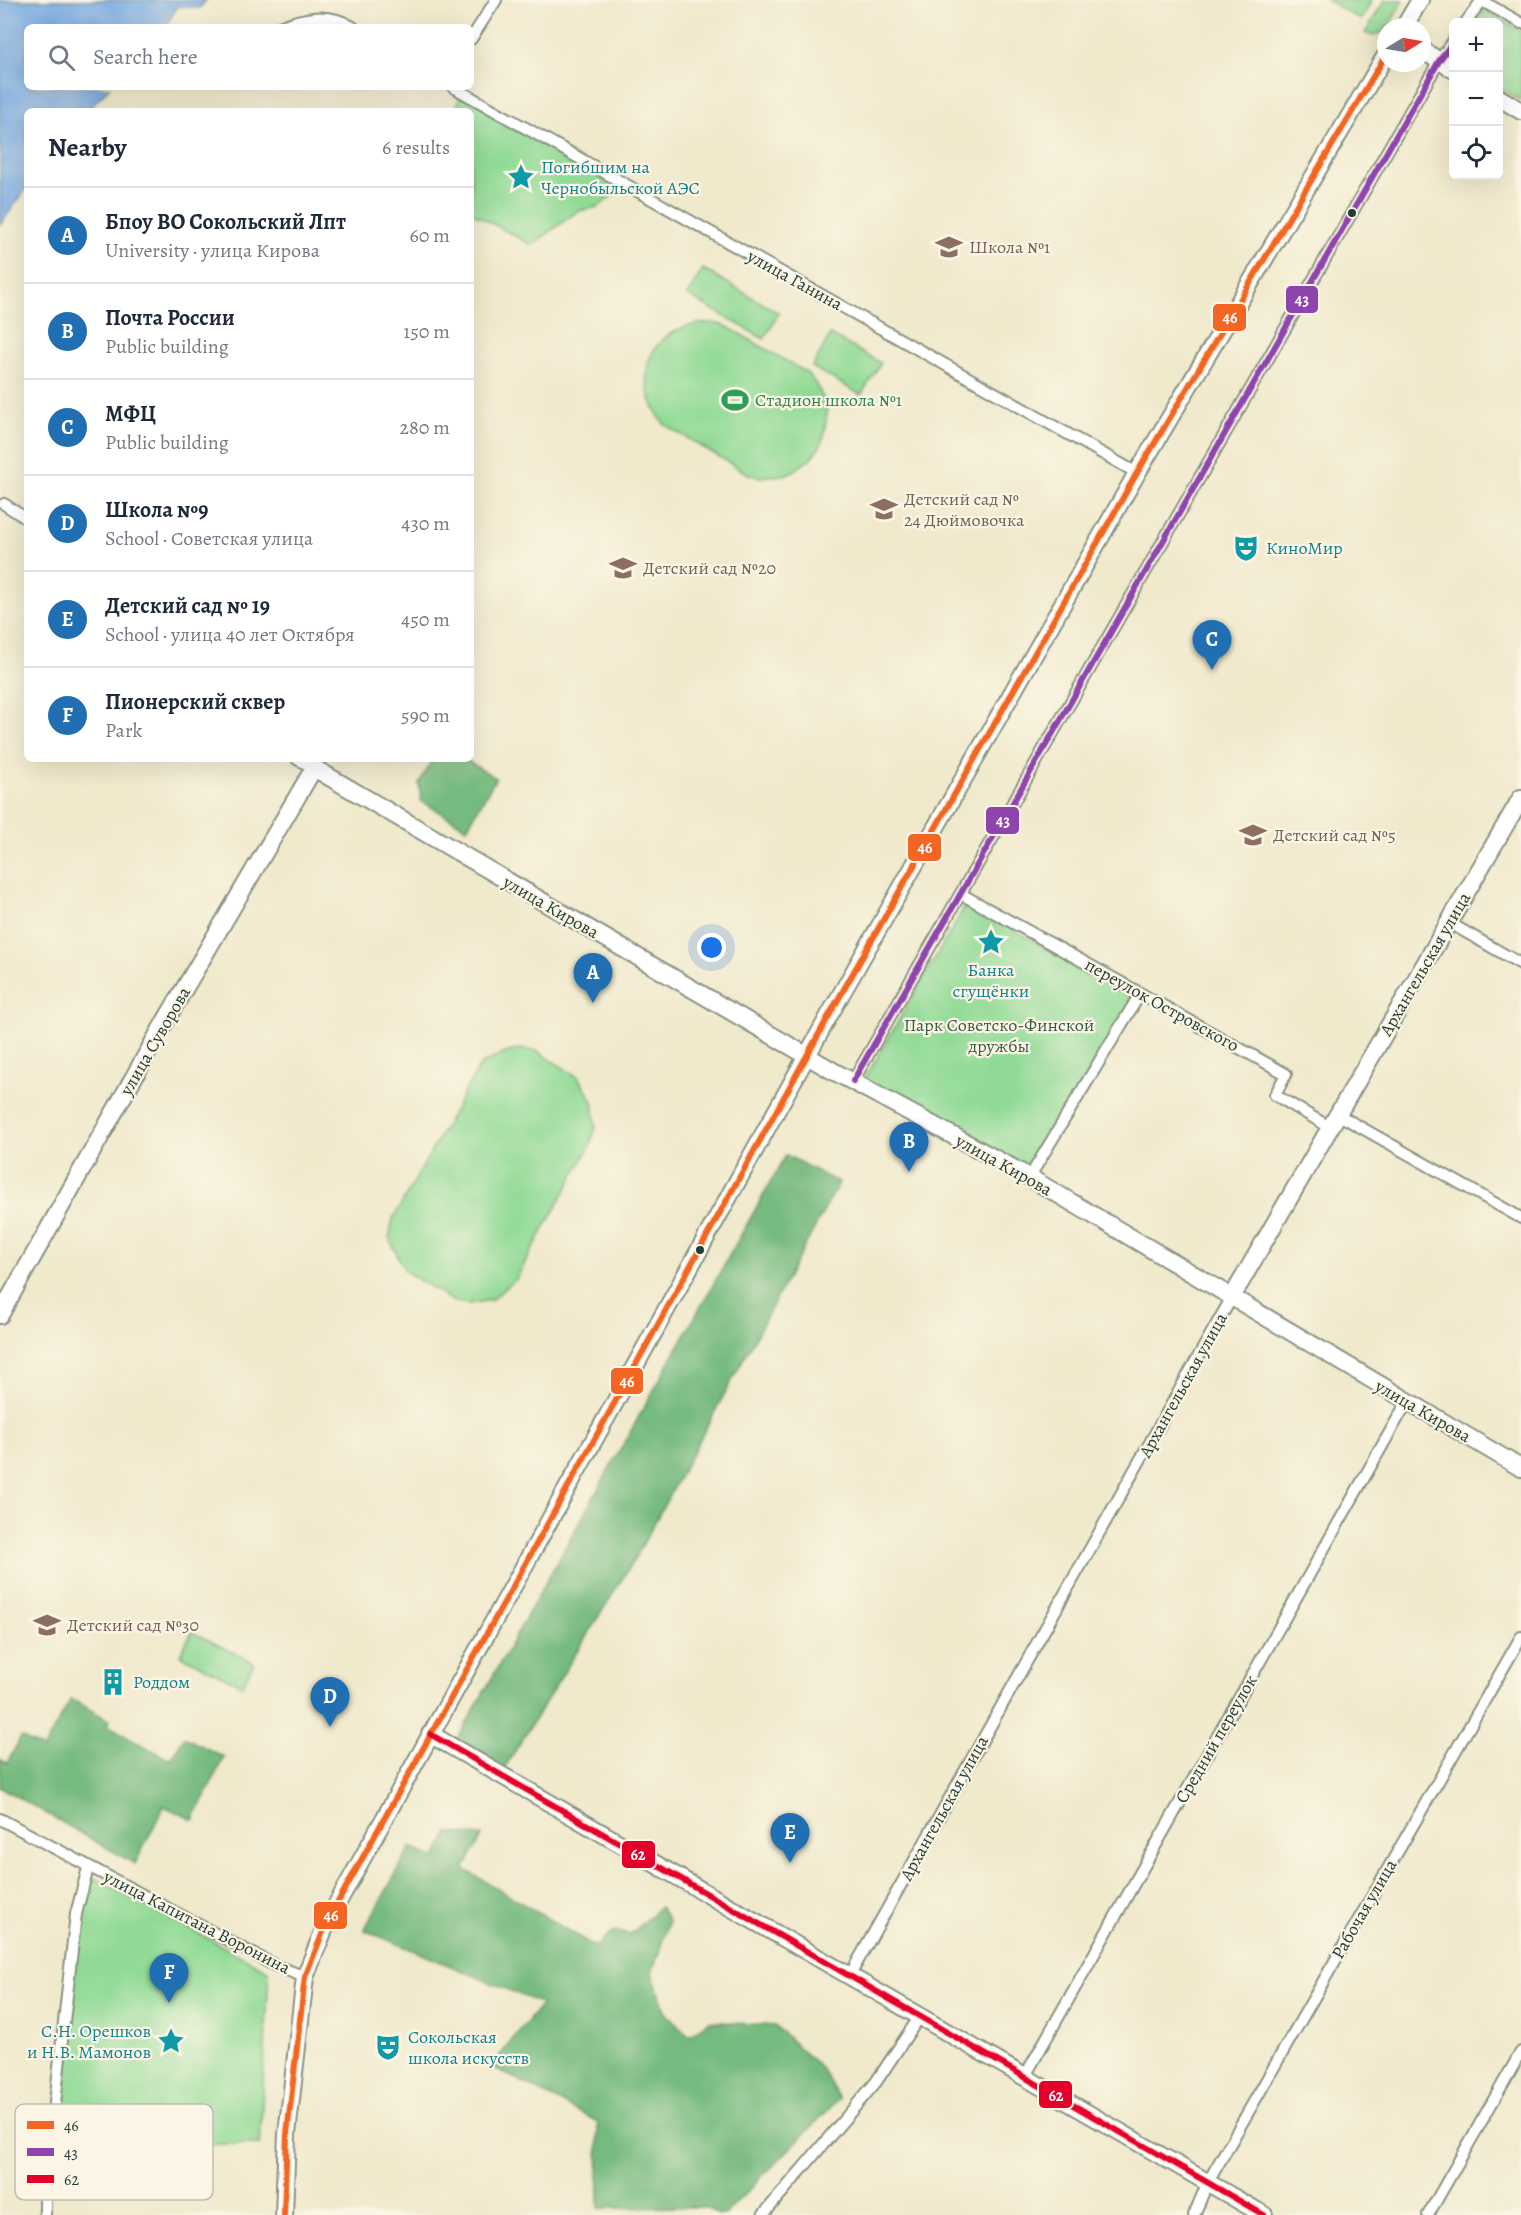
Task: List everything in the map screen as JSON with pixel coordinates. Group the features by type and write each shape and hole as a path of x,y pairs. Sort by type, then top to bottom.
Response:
{"main road":[{"path":"1409,18 1420,0"},
{"path":"1431,56 1449,67"},
{"path":"284,2215 287,2134 305,1977 327,1922 806,1056 1137,473 1377,70"},
{"path":"1503,100 1521,111"},
{"name":"улица Кирова","path":"314,768 806,1056 1029,1178 1521,1468"},
{"name":"улица Суворова","path":"0,1315 166,1020 314,768"},
{"name":"Архангельская улица","path":"1232,1297 1521,798"},
{"path":"430,1734 1264,2215"}],"street":[{"path":"474,34 496,0"},
{"path":"1469,18 1482,0 1521,23"},
{"path":"286,24 317,16 331,18 346,24"},
{"path":"853,1082 1449,47"},
{"name":"улица Ганина","path":"460,90 1137,473"},
{"path":"4,504 24,517"},
{"name":"улица Кирова","path":"303,762 314,768"},
{"name":"переулок Островского","path":"961,894 1286,1074 1275,1095 1335,1122 1521,1218"},
{"path":"1448,922 1521,964"},
{"path":"1029,1178 1140,994"},
{"name":"Архангельская улица","path":"850,1975 1232,1297"},
{"name":"Средний переулок","path":"1025,2076 1407,1402"},
{"name":"Рабочая улица","path":"1194,2215 1208,2182 1521,1637"},
{"name":"улица Капитана Воронина","path":"0,1819 88,1868 274,1965 305,1977"},
{"name":"улица Капитана Воронина","path":"55,2104 76,1914 88,1868"},
{"path":"763,2215 876,2082 920,2016"},
{"path":"1428,2215 1521,2052"}],"green space":[{"path":"1326,0 1372,0 1361,20"},
{"path":"1385,0 1403,0 1393,18 1377,18 1377,34 1373,36 1365,33"},
{"path":"1485,10 1499,18 1480,18"},
{"path":"1503,20 1521,31 1521,101 1503,90"},
{"path":"461,92 625,185 598,207 578,211 532,245 474,214 474,108 457,108"},
{"path":"703,269 779,313 764,339 687,295"},
{"path":"711,323 724,325 807,373 815,383 826,403 824,436 812,457 794,471 784,475 759,477 748,474 665,425 654,407 648,389 647,372 650,357 659,343 672,333 689,326"},
{"path":"830,335 881,363 861,395 812,367"},
{"path":"431,762 469,762 496,778 467,828 421,801 419,783"},
{"name":"Парк Советско-Финской дружбы","path":"967,903 1134,998 1028,1167 864,1080"},
{"path":"519,1049 537,1051 578,1077 593,1101 596,1127 589,1148 516,1279 491,1300 469,1304 454,1302 405,1271 389,1238 393,1219 480,1065 502,1054"},
{"path":"786,1155 839,1183 637,1555 500,1775 453,1747"},
{"path":"192,1632 254,1663 242,1686 180,1655"},
{"path":"71,1699 109,1720 107,1725 170,1760 184,1737 224,1757 193,1820 164,1806 135,1864 0,1787 0,1759 7,1763 21,1737 43,1749"},
{"path":"449,1832 482,1836 464,1869 596,1947 614,1931 630,1935 660,1907 669,1921 652,1973 666,2013 689,2036 709,2021 775,2026 821,2068 839,2099 724,2215 719,2215 705,2207 599,2208 598,2122 491,2066 542,2004 364,1930 411,1847 435,1859"},
{"path":"93,1877 269,1971 260,2144 213,2144 213,2104 59,2104 80,1915"}],"water":[{"path":"0,0 206,0 200,8 178,6 167,24 24,24 24,90 107,90 90,108 24,108 24,192 0,225"}],"transit line":[{"name":"43","path":"853,1081 1449,47"},
{"name":"46","path":"284,2215 287,2134 305,1977 327,1922 835,1005 1137,473 1377,70"},
{"name":"62","path":"430,1734 1264,2215"}],"place":[{"name":"Погибшим на Чернобыльской АЭС","path":"521,177"},
{"name":"Школа №1","path":"949,247"},
{"name":"Стадион школа №1","path":"735,400"},
{"name":"Детский сад № 24 Дюймовочка","path":"884,509"},
{"name":"КиноМир","path":"1246,548"},
{"name":"Детский сад №20","path":"623,568"},
{"name":"МФЦ","path":"1212,670"},
{"name":"Детский сад №5","path":"1253,835"},
{"name":"Банка сгущёнки","path":"991,942"},
{"name":"Бпоу ВО Сокольский Лпт","path":"593,1003"},
{"name":"Почта России","path":"909,1172"},
{"name":"Детский сад №30","path":"47,1625"},
{"name":"Роддом","path":"113,1682"},
{"name":"Школа №9","path":"330,1727"},
{"name":"Детский сад № 19","path":"790,1863"},
{"name":"Пионерский сквер","path":"169,2003"},
{"name":"С.Н. Орешков и Н.В. Мамонов","path":"171,2041"},
{"name":"Сокольская школа искусств","path":"388,2047"}]}
